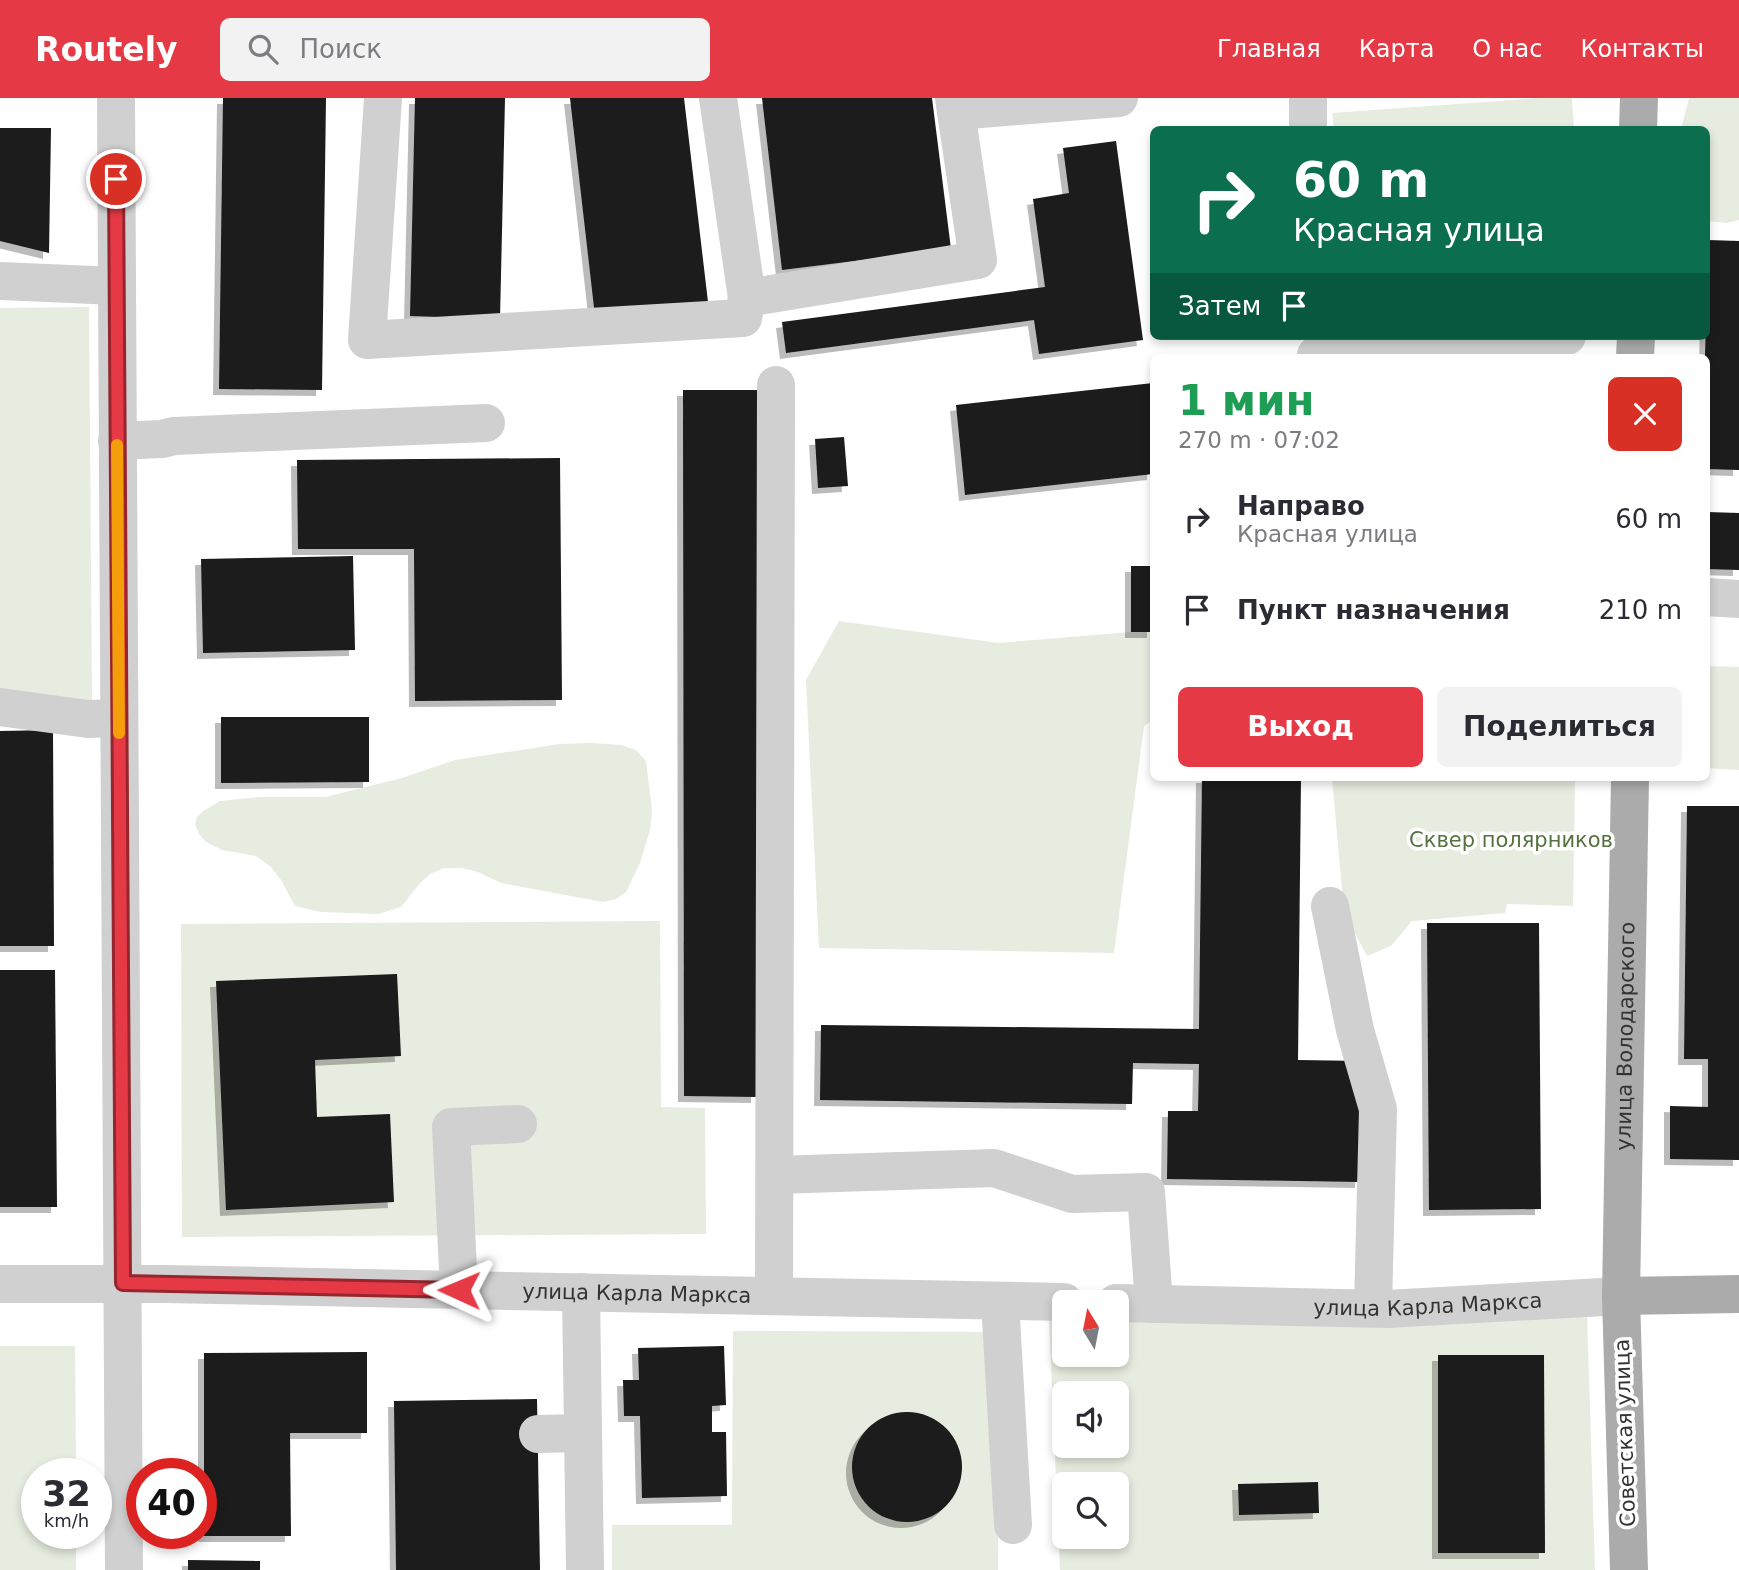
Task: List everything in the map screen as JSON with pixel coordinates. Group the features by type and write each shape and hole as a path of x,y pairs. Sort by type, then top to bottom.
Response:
{"main road":[{"path":"1638,126 1639,98"},
{"name":"улица Володарского","path":"1621,1296 1630,781"},
{"name":"улица Карла Маркса","path":"1621,1296 1739,1294"},
{"name":"Советская улица","path":"1621,1296 1629,1570"}],"street":[{"path":"116,98 124,1570"},
{"path":"383,98 367,340 743,318 747,298 718,98"},
{"path":"747,298 978,260 955,104 1118,98"},
{"path":"1307,98 1308,126"},
{"path":"0,281 116,286"},
{"path":"1329,354 1514,340"},
{"path":"775,1296 776,385"},
{"path":"117,441 174,436 486,423"},
{"path":"1710,597 1739,598"},
{"path":"0,707 88,719 119,718"},
{"path":"1330,906 1355,1030 1378,1109 1373,1308"},
{"path":"459,1290 451,1127 518,1124"},
{"path":"775,1175 993,1168 1072,1194 1146,1192 1154,1304"},
{"name":"улица Карла Маркса","path":"0,1284 123,1283 1052,1302"},
{"path":"580,1292 585,1570"},
{"name":"улица Карла Маркса","path":"1129,1303 1373,1308 1621,1296"},
{"path":"1000,1301 1013,1525"},
{"path":"538,1434 583,1433"}],"green space":[{"path":"1572,98 1574,126 1334,126 1332,113"},
{"path":"1689,98 1739,98 1739,220 1727,223 1710,221 1710,126 1682,126"},
{"path":"89,307 92,705 0,691 0,308"},
{"path":"839,621 999,643 1150,632 1150,722 1144,726 1114,953 819,948 806,680"},
{"path":"1710,666 1739,667 1739,770 1710,768"},
{"path":"560,744 621,745 636,750 646,761 652,810 650,830 640,863 626,892 616,899 603,902 501,883 462,868 444,868 430,874 401,907 378,914 321,912 295,906 271,867 256,856 222,850 206,842 195,824 203,811 220,801 258,797 325,797 402,778 455,760"},
{"name":"Сквер полярников","path":"1332,781 1575,781 1573,906 1507,904 1505,913 1412,921 1391,946 1367,956 1350,924 1342,890"},
{"path":"660,921 661,1107 705,1108 706,1234 182,1237 181,924"},
{"path":"1587,1316 1595,1570 1060,1570 1059,1549 1129,1549 1129,1472 1056,1472 1055,1458 1129,1458 1129,1381 1052,1381 1052,1388 1049,1320 1052,1320 1052,1367 1129,1367 1129,1319"},
{"path":"733,1331 1000,1332 998,1570 612,1570 612,1525 732,1525"},
{"path":"0,1346 75,1346 76,1458 21,1458 21,1549 76,1549 76,1570 0,1570"}],"building":[{"path":"223,98 326,98 322,390 219,389"},
{"path":"415,98 505,98 500,319 410,316"},
{"path":"570,98 684,98 708,302 595,316"},
{"path":"762,98 932,98 951,249 782,270"},
{"path":"0,128 51,128 49,253 0,241"},
{"path":"1116,141 1143,340 1039,354 1034,320 786,353 782,322 1045,287 1033,199 1069,193 1063,148"},
{"path":"1710,240 1739,241 1739,470 1710,469 1710,354 1705,354 1705,340 1710,340"},
{"path":"1150,383 1150,474 965,495 956,405"},
{"path":"683,390 757,390 757,1097 684,1096"},
{"path":"844,437 848,486 818,488 815,439"},
{"path":"560,458 562,700 415,701 414,549 298,549 297,460"},
{"path":"1710,512 1739,513 1739,570 1710,569"},
{"path":"353,556 355,650 203,653 201,559"},
{"path":"1131,566 1150,566 1150,632 1131,632"},
{"path":"221,717 369,717 369,782 221,783"},
{"path":"53,730 54,946 0,946 0,731"},
{"path":"1202,781 1301,781 1298,1060 1363,1061 1361,1182 1167,1179 1168,1111 1198,1111 1199,1064 1133,1063 1132,1104 820,1100 821,1025 1199,1029"},
{"path":"1687,806 1739,806 1739,1160 1670,1159 1670,1106 1708,1107 1708,1059 1684,1059"},
{"path":"1427,923 1539,923 1541,1209 1429,1210"},
{"path":"0,970 55,970 57,1207 0,1207"},
{"path":"397,974 401,1056 315,1060 317,1117 390,1114 394,1202 226,1210 216,981"},
{"path":"724,1346 726,1405 712,1406 712,1432 726,1432 727,1496 642,1498 640,1416 624,1416 623,1380 639,1380 638,1348"},
{"path":"367,1352 367,1433 290,1433 291,1536 217,1536 217,1458 204,1458 204,1353"},
{"path":"1438,1355 1544,1355 1545,1553 1438,1553"},
{"path":"537,1399 540,1570 396,1570 394,1401"},
{"path":"907,1412 928,1416 946,1428 958,1446 962,1467 958,1488 946,1506 928,1518 907,1522 886,1518 868,1506 856,1488 852,1467 856,1446 868,1428 886,1416"},
{"path":"1318,1482 1319,1513 1239,1515 1238,1484"},
{"path":"188,1560 260,1561 260,1570 188,1570"}],"slow traffic":[{"path":"117,445 119,733"}],"route":[{"path":"116,179 123,1283 459,1290"}]}
